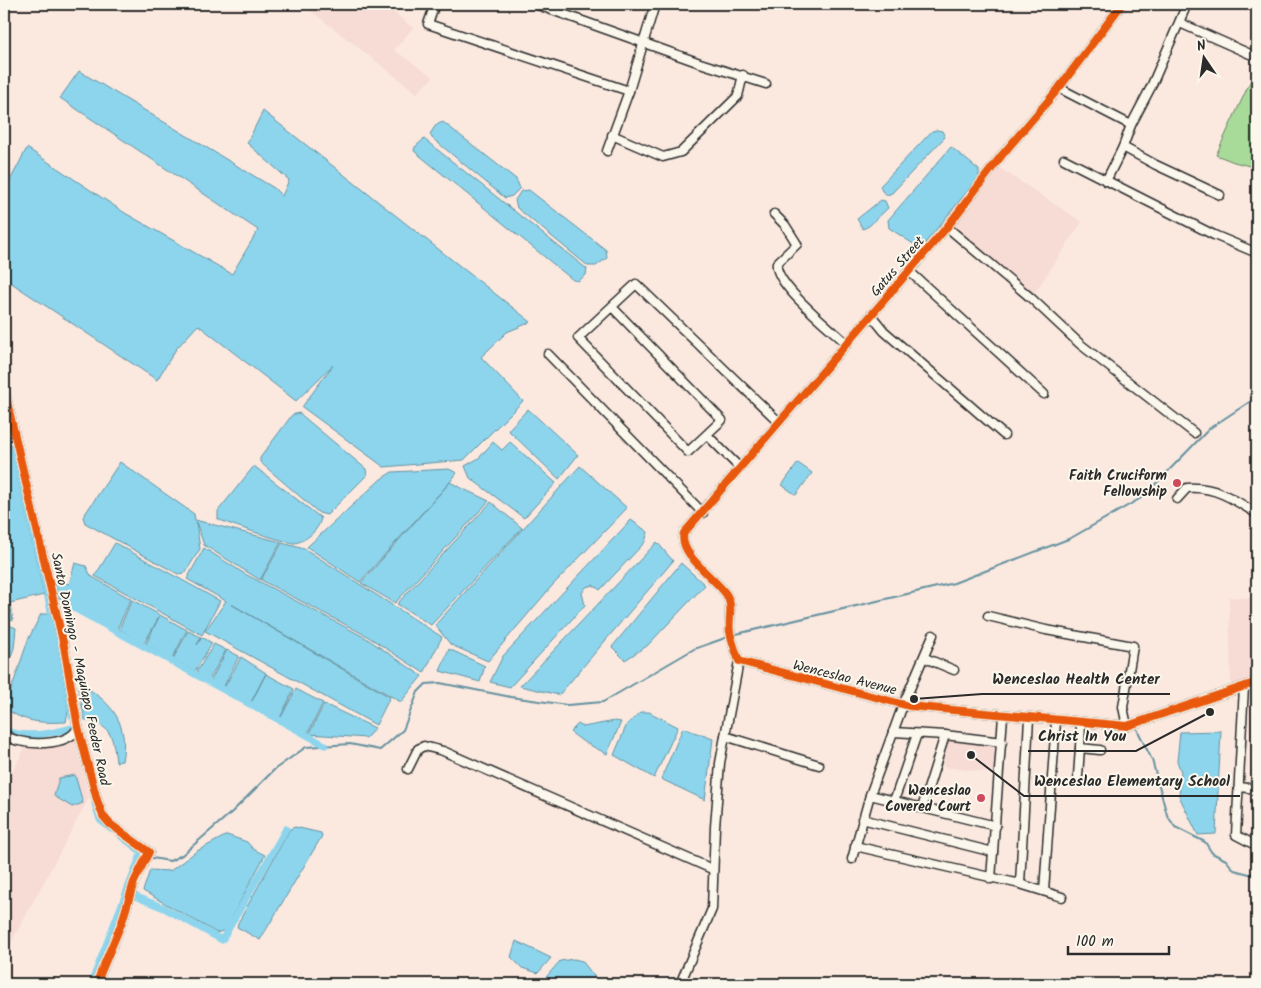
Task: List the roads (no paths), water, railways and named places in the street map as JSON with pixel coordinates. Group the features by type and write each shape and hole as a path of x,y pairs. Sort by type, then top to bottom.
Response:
{"street":[{"path":"435,4 428,24 629,91"},
{"path":"535,4 700,63 766,84"},
{"path":"607,151 629,91 655,4"},
{"name":"Gatus Street","path":"739,661 730,630 731,603 726,594 688,552 682,539 684,533 947,227 1002,155 1059,88 1122,4"},
{"path":"1106,181 1180,23 1187,4"},
{"path":"1180,23 1250,54"},
{"path":"612,135 663,157 681,152 738,96 744,76"},
{"path":"1059,88 1131,125"},
{"path":"1123,147 1156,166 1220,195"},
{"path":"1064,159 1214,235 1257,253"},
{"path":"774,214 785,225 797,244 777,264 779,276 798,299 847,344"},
{"path":"947,227 1031,298 1080,344 1194,433"},
{"path":"909,271 1044,394"},
{"path":"612,307 722,420 688,452 578,338 636,284 779,422"},
{"path":"871,315 884,331 1004,435"},
{"path":"548,354 703,512"},
{"name":"Santo Domingo - Maquiapo Feeder Road","path":"4,389 64,646 75,731 103,816 110,824 149,852 134,882 127,906 96,984"},
{"path":"707,435 740,468"},
{"path":"1177,499 1187,488 1203,487 1219,491 1257,513"},
{"path":"988,616 1046,630 1133,646 1123,707 1126,726"},
{"path":"852,858 870,795 903,705 925,658 933,635"},
{"path":"925,658 954,670"},
{"path":"680,984 712,909 712,869 720,763 739,661"},
{"name":"Wenceslao Avenue","path":"739,661 903,705 1056,721 1126,726 1257,682"},
{"path":"1244,687 1236,835 1257,846"},
{"path":"992,879 1003,716"},
{"path":"1020,884 1029,718"},
{"path":"1044,891 1056,721"},
{"path":"1078,776 1082,722"},
{"path":"4,734 18,741 48,743 75,731"},
{"path":"893,732 945,735 1002,742"},
{"path":"894,801 917,734"},
{"path":"922,808 945,735"},
{"path":"725,736 818,765"},
{"path":"408,770 418,748 424,746 443,751 712,869"},
{"path":"1080,748 1100,750"},
{"path":"1239,787 1257,789"},
{"path":"870,795 996,826"},
{"path":"862,819 993,852"},
{"path":"855,846 1020,884 1062,897"}],"water":[{"path":"79,71 274,188 282,196 289,180 247,143 263,111 531,322 507,332 481,357 523,401 464,460 384,467 302,407 333,365 296,401 198,325 176,349 157,380 4,278 4,192 27,148 125,213 232,274 258,230 60,98"},
{"path":"443,122 516,179 520,188 512,196 505,198 432,138 430,134 436,125"},
{"path":"932,131 942,131 945,137 892,193 887,195 882,191 880,186"},
{"path":"424,139 587,269 586,275 578,281 573,280 414,151 415,147"},
{"path":"951,147 979,170 979,177 925,243 915,245 889,228 888,220"},
{"path":"529,190 606,250 607,258 596,266 588,266 517,208 515,200 521,191"},
{"path":"881,200 885,201 888,208 869,226 863,229 857,219"},
{"path":"528,409 578,455 559,479 508,430"},
{"path":"299,413 366,469 367,475 327,515 319,513 260,462 260,458 292,415"},
{"path":"493,442 502,450 510,442 556,483 524,518 470,478 465,466 479,458"},
{"path":"10,444 44,595 10,603 13,621 4,617 4,458"},
{"path":"120,462 194,514 195,520 281,542 260,580 204,545 196,522 200,549 185,573 178,574 85,523 83,517"},
{"path":"798,463 812,473 796,495 782,485"},
{"path":"254,466 321,518 318,527 308,537 295,543 244,529 218,519 218,511"},
{"path":"580,466 627,508 551,587 488,661 451,645 435,625"},
{"path":"449,469 457,473 360,582 307,547 381,479 392,472"},
{"path":"450,482 489,501 395,603 361,583"},
{"path":"491,502 522,528 431,625 397,604"},
{"path":"631,520 648,532 645,542 600,590 593,585 586,587 582,593 585,605 510,687 490,682 503,656"},
{"path":"657,542 673,561 559,695 520,686"},
{"path":"115,543 220,601 202,635 95,576"},
{"path":"282,543 305,549 442,637 424,673 367,636 261,580"},
{"path":"204,548 245,574 366,638 422,676 401,702 231,604 390,697 376,725 205,631 226,601 187,579"},
{"path":"75,563 86,566 91,576 131,599 117,629 58,597 53,578 69,584"},
{"path":"681,563 705,585 647,646 625,660 612,647"},
{"path":"132,600 160,615 144,644 119,629"},
{"path":"41,614 51,614 68,711 66,722 34,721 19,717 5,708 28,640"},
{"path":"160,615 187,630 172,659 146,644"},
{"path":"4,623 16,628 14,648 4,676"},
{"path":"188,631 201,637 197,645 202,637 212,643 195,671 173,659"},
{"path":"214,644 226,650 209,680 196,673"},
{"path":"449,649 485,666 480,682 440,671"},
{"path":"227,650 239,656 223,688 211,680"},
{"path":"241,657 266,673 250,704 224,688"},
{"path":"266,674 294,689 280,718 251,703"},
{"path":"82,685 110,707 121,725 124,748 122,761 116,762 112,739 106,729 94,722 85,720 78,687"},
{"path":"296,689 323,703 308,733 280,719"},
{"path":"324,704 375,728 366,738 309,734"},
{"path":"641,712 649,712 678,727 654,778 614,755 627,724"},
{"path":"615,721 621,722 607,754 582,741 570,732 578,724 583,727"},
{"path":"683,728 713,739 705,800 661,779"},
{"path":"1221,731 1216,834 1198,835 1179,796 1181,772 1177,761 1180,732"},
{"path":"75,775 83,803 72,807 54,796 59,778"},
{"path":"295,827 321,833 322,836 260,940 237,927 238,923 290,829"},
{"path":"227,835 247,842 253,849 265,855 225,930 217,933 143,891 150,870 170,871 197,851"},
{"path":"516,941 551,958 538,973 522,968 511,957"},
{"path":"574,959 582,961 598,981 596,984 540,984 560,961"}],"waterway":[{"path":"732,635 954,583 1071,538 1143,497 1210,428 1257,397"},
{"path":"4,406 59,646 72,716"},
{"path":"68,605 325,745"},
{"path":"152,858 170,861 182,855 232,812 275,769 306,747 350,744 380,750 403,730 418,692 426,684 440,683 511,697 567,705 603,702 694,649 728,637"},
{"path":"4,730 21,735 30,735 75,727"},
{"path":"1137,729 1152,760 1167,815 1175,827 1205,842 1212,853 1226,860 1234,870 1257,876"},
{"path":"95,804 100,820 111,829"},
{"path":"127,893 164,908 222,940 286,829"},
{"path":"91,984 142,852 122,837"}],"place":[{"name":"Faith Cruciform Fellowship","path":"1177,483"},
{"name":"Wenceslao Health Center","path":"914,699"},
{"name":"Christ In You","path":"1210,712"},
{"name":"Wenceslao Elementary School","path":"971,755"},
{"name":"Wenceslao Covered Court","path":"981,798"}]}
